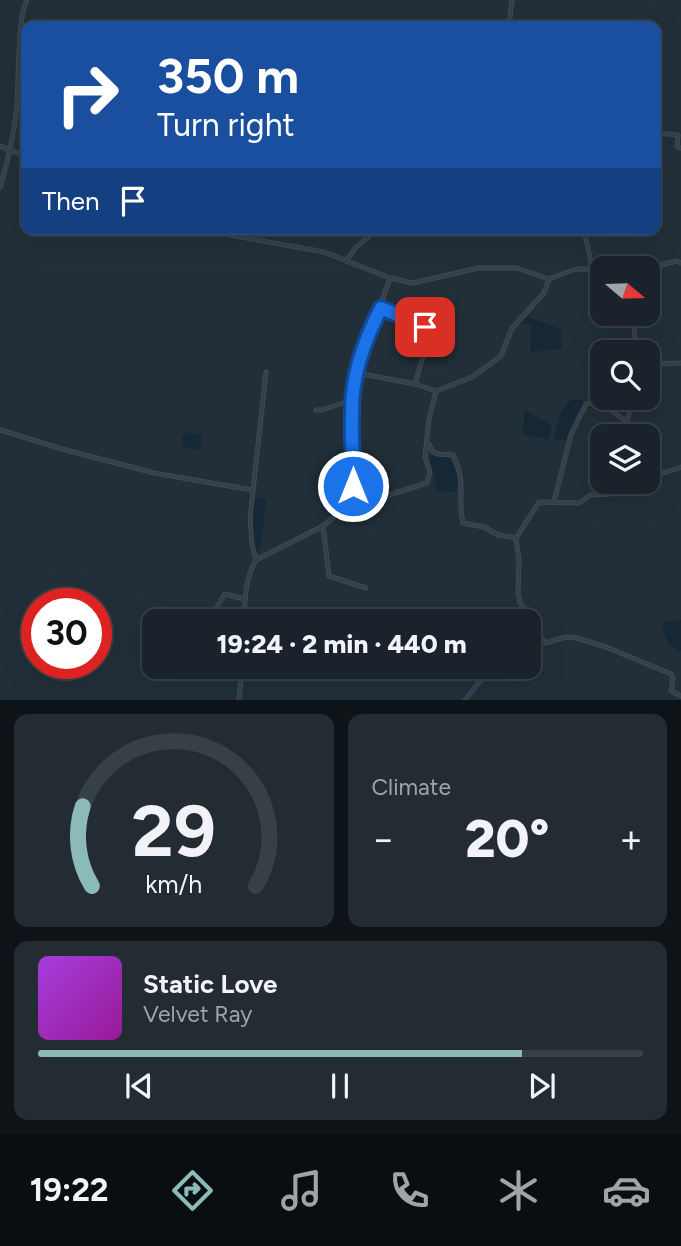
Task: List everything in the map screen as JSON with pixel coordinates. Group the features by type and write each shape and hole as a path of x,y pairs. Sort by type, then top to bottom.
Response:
{"street":[{"path":"23,21 27,0"},
{"path":"510,21 512,0"},
{"path":"0,188 11,149 21,40"},
{"path":"661,133 678,135 677,147 681,148"},
{"path":"0,146 21,154"},
{"path":"229,235 324,252 390,278 413,283 478,268 517,268 549,279 576,269 590,268"},
{"path":"346,261 356,247 371,235"},
{"path":"585,235 590,258"},
{"path":"660,265 681,262"},
{"path":"256,560 323,526 348,502 356,470 352,451 352,400 357,373 362,351 381,308 390,278"},
{"path":"357,373 415,384 436,391 472,377 501,356 512,328 544,293 549,279"},
{"path":"381,308 425,328 423,356 415,384"},
{"path":"660,364 681,363"},
{"path":"245,609 256,560 250,518 266,372"},
{"path":"340,512 426,483 430,472 425,457 429,419 436,391"},
{"path":"316,410 352,400"},
{"path":"554,502 571,434 586,404 592,401 600,402 627,422 629,410"},
{"path":"0,430 154,473 252,490"},
{"path":"428,442 432,451 453,455 463,481 463,523 516,538"},
{"path":"660,474 681,467"},
{"path":"523,609 518,592 519,562 516,538 539,502 579,503 591,495 608,494"},
{"path":"323,526 329,576 366,588"},
{"path":"216,609 225,594 245,599"},
{"path":"541,639 547,643 571,637 625,654 671,674 671,691 681,696"},
{"path":"239,700 241,679"},
{"path":"465,700 482,679"}],"water":[{"path":"522,317 561,329 562,349 530,352 531,325 521,323"},
{"path":"572,399 579,399 584,403 567,440 553,440 561,411"},
{"path":"525,410 551,425 549,439 522,434"},
{"path":"188,432 202,435 201,448 194,450 182,446 182,437"},
{"path":"431,456 450,458 460,481 456,492 438,491 429,461"},
{"path":"261,497 266,504 258,553 252,551 248,512 251,500"},
{"path":"681,620 681,651 670,645 662,627 665,622"}],"route":[{"path":"353,486 356,466 352,451 352,400 362,351 370,331 381,308 425,327"}]}
